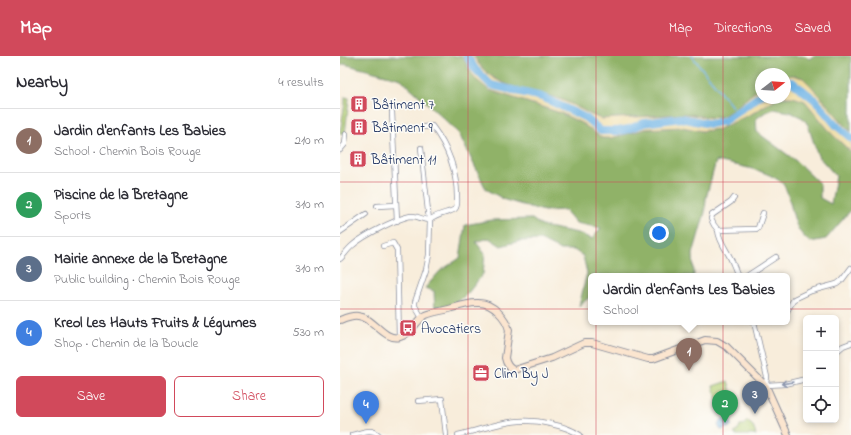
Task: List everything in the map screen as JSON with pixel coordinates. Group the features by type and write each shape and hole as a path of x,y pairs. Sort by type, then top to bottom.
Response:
{"street":[{"path":"392,112 397,221"},
{"path":"340,259 358,241 397,221 411,216 419,217 426,221 436,215 454,210 457,206 457,190 452,160 441,138 432,126 424,127"},
{"path":"340,150 345,144 346,134"},
{"path":"421,148 429,220 429,255 426,270 415,302 415,306 422,318"},
{"path":"734,198 712,216 711,219 718,230 723,246 737,273"},
{"path":"377,206 396,205"},
{"path":"357,212 360,217"},
{"path":"718,230 756,229 758,228 763,212"},
{"path":"340,232 366,214"},
{"path":"383,246 393,244 397,250 399,337"},
{"path":"751,273 776,256"},
{"path":"790,306 794,299 811,291 837,284 851,268"},
{"path":"340,320 352,316 360,316 366,318 388,334 399,337 409,332 425,315 481,302 492,307 500,314 509,329 505,358 511,369 514,370 552,358 584,343 592,343 648,359 653,359 705,340 716,341 727,347 766,384 788,435"},
{"path":"755,325 766,377 766,384"},
{"path":"837,351 843,346 851,343"},
{"path":"766,384 785,384 803,380"},
{"path":"418,401 442,398 446,435"},
{"path":"458,435 512,420 526,420 560,426 580,435"},
{"path":"352,435 371,430 380,435"}],"green space":[{"path":"340,56 462,56 489,90 561,113 583,124 602,138 611,138 645,129 682,127 702,131 719,129 753,113 767,104 791,104 791,97 793,97 805,101 832,134 851,152 851,210 826,239 810,242 798,228 793,216 788,193 783,184 770,175 742,166 716,161 706,198 705,212 693,254 694,273 588,273 588,298 579,306 587,273 583,256 574,250 560,250 540,240 520,241 501,246 489,238 476,242 485,254 483,274 468,293 454,305 435,311 434,291 425,288 440,271 460,258 465,225 492,220 532,219 542,226 578,233 592,239 601,228 576,223 565,210 544,211 505,200 486,189 458,132 401,79 344,64 340,66","holes":["774,109 790,112 803,118 808,125 818,156 836,176 831,204 820,198 820,184 796,161 757,132 756,119 764,113"]},
{"path":"474,56 806,56 809,59 813,56 851,56 851,131 803,78 791,75 791,68 755,68 755,92 730,112 720,117 686,114 601,119 562,100 513,87 501,82 481,67"},
{"path":"345,97 349,98 345,134 340,133"},
{"path":"728,381 736,409 721,413 713,386"},
{"path":"747,421 753,426 756,435 735,435 735,432 740,426 744,425"}],"sand":[{"path":"462,56 474,56 481,67 501,82 513,87 562,100 601,119 686,114 720,117 730,112 755,92 755,104 767,104 753,113 719,129 702,131 682,127 645,129 611,138 602,138 583,124 561,113 489,90 474,78"},
{"path":"791,75 803,78 851,131 851,152 832,134 805,101 791,97"}],"water":[{"path":"722,419 730,420 732,426 721,430 718,425"}],"waterway":[{"path":"467,56 475,69 491,85 542,97 586,118 601,131 618,131 629,129 644,123 681,118 710,124 724,121 755,99"},
{"path":"692,56 737,113"},
{"path":"791,82 814,99 836,125 851,138"}],"place":[{"name":"Bâtiment 7","path":"359,104"},
{"name":"Bâtiment 9","path":"359,127"},
{"name":"Bâtiment 11","path":"358,159"},
{"name":"Avocatiers","path":"408,328"},
{"name":"Jardin d'enfants Les Babies","path":"689,371"},
{"name":"Clim By J","path":"481,373"},
{"name":"Mairie annexe de la Bretagne","path":"755,414"},
{"name":"Piscine de la Bretagne","path":"725,423"},
{"name":"Kreol Les Hauts Fruits & Légumes","path":"366,424"}]}
